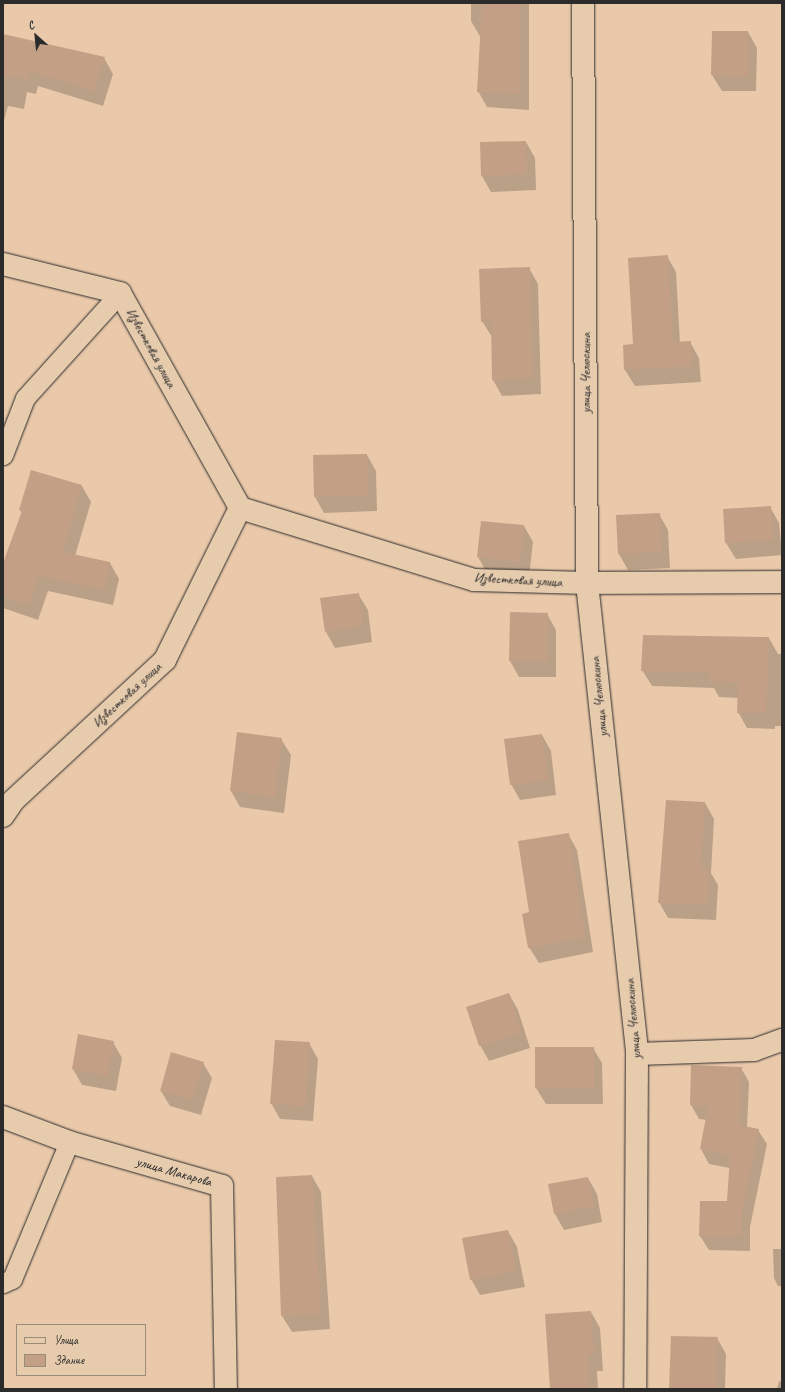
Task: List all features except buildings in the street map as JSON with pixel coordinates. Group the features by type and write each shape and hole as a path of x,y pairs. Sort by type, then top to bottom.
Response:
{"street":[{"name":"улица Челюскина","path":"583,3 587,583 637,1054 635,1389"},
{"name":"Известковая улица","path":"3,264 120,293 240,508 474,580 587,583 782,582"},
{"name":"Известковая улица","path":"3,816 13,801 164,660 240,508"},
{"path":"637,1054 754,1050 782,1040"},
{"name":"улица Макарова","path":"3,1117 69,1142 222,1186 226,1389"}],"lane":[{"path":"3,455 26,398 120,293"},
{"path":"3,1283 12,1279 69,1142"}]}
